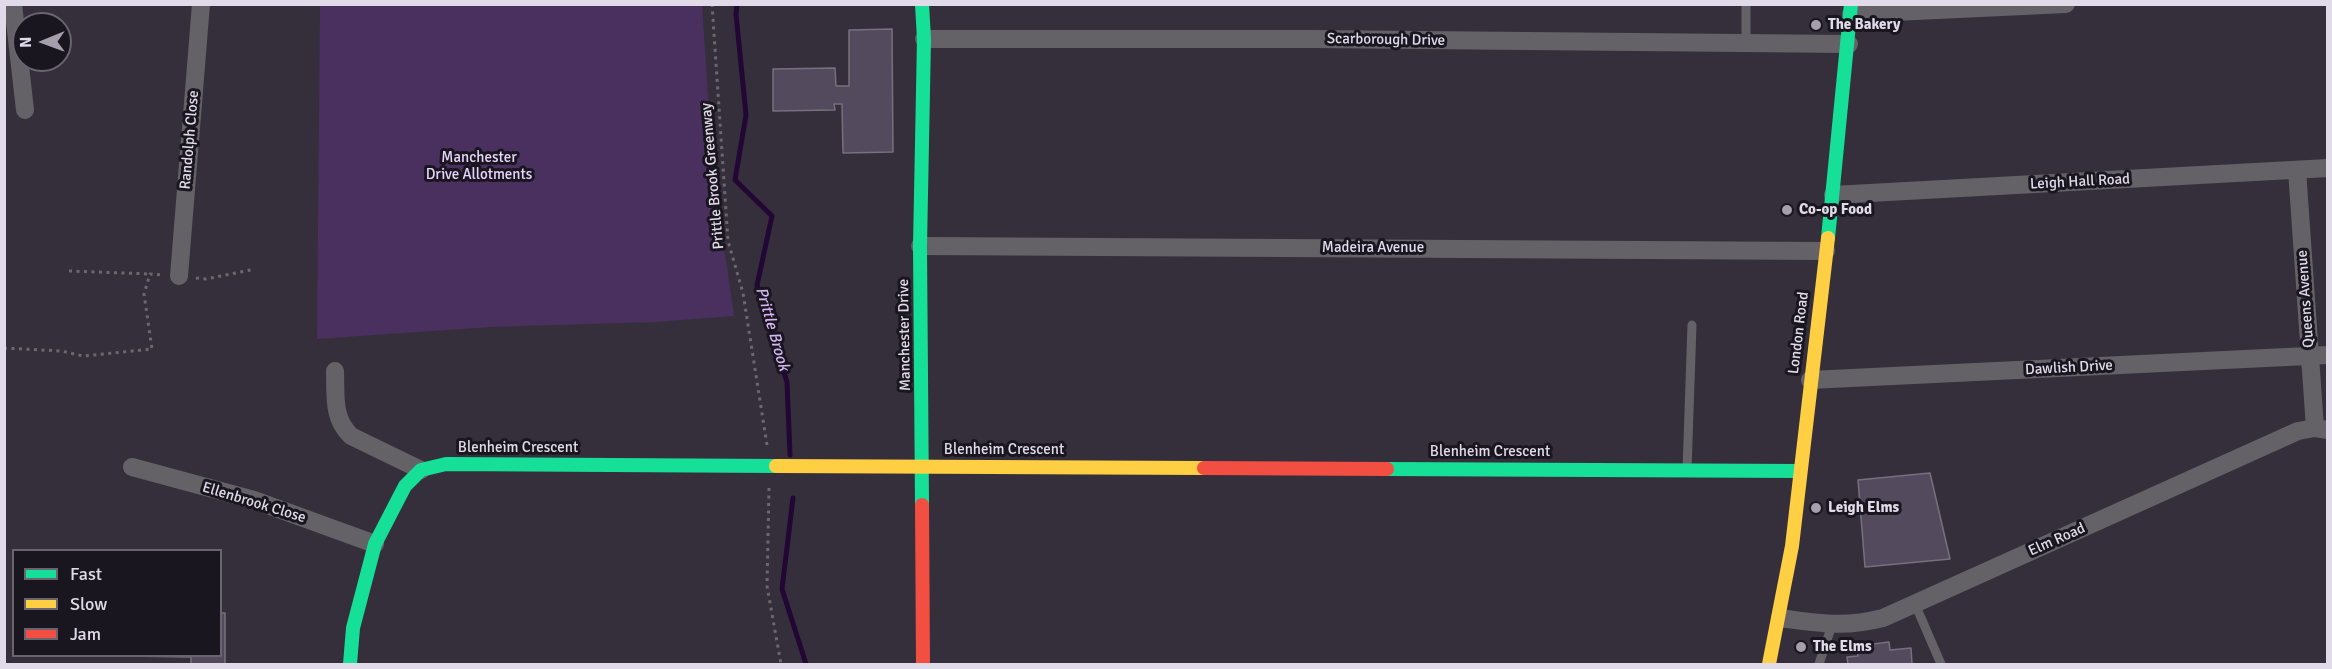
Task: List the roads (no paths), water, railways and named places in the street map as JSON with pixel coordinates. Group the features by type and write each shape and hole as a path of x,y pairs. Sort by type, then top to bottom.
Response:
{"street":[{"path":"14,4 26,110"},
{"name":"Randolph Close","path":"179,276 201,4"},
{"name":"Manchester Drive","path":"922,4 924,39 920,246 923,664"},
{"path":"1851,9 2066,4"},
{"name":"London Road","path":"1769,664 1780,618 1792,546 1833,195 1851,9"},
{"name":"Scarborough Drive","path":"924,39 1313,39 1849,44"},
{"name":"Leigh Hall Road","path":"1833,195 2328,168"},
{"name":"Queens Avenue","path":"2297,170 2319,356 2321,429"},
{"name":"Madeira Avenue","path":"920,246 1826,251"},
{"name":"Dawlish Drive","path":"1810,380 2319,356"},
{"path":"335,371 337,415 342,427 351,436 420,470 405,486 375,544 353,628 350,664"},
{"name":"Elm Road","path":"1780,618 1832,625 1858,624 1875,620 2298,431 2321,429"},
{"name":"Blenheim Crescent","path":"420,470 446,464 1800,471"},
{"name":"Ellenbrook Close","path":"132,468 254,500 375,544"}],"lane":[{"path":"1746,4 1746,43"},
{"path":"1687,470 1692,325"},
{"path":"1915,604 1941,664"},
{"path":"1819,664 1832,625"}],"waterway":[{"name":"Prittle Brook","path":"737,4 736,14 746,115 735,180 772,216 757,285 787,382 790,455"},
{"name":"Prittle Brook","path":"793,498 782,589 806,664"}],"place":[{"name":"The Bakery","path":"1816,25"},
{"name":"Co-op Food","path":"1787,210"},
{"name":"Leigh Elms","path":"1816,508"},
{"name":"The Elms","path":"1801,647"}],"park label":[{"name":"Manchester Drive Allotments","path":"479,166"}]}
